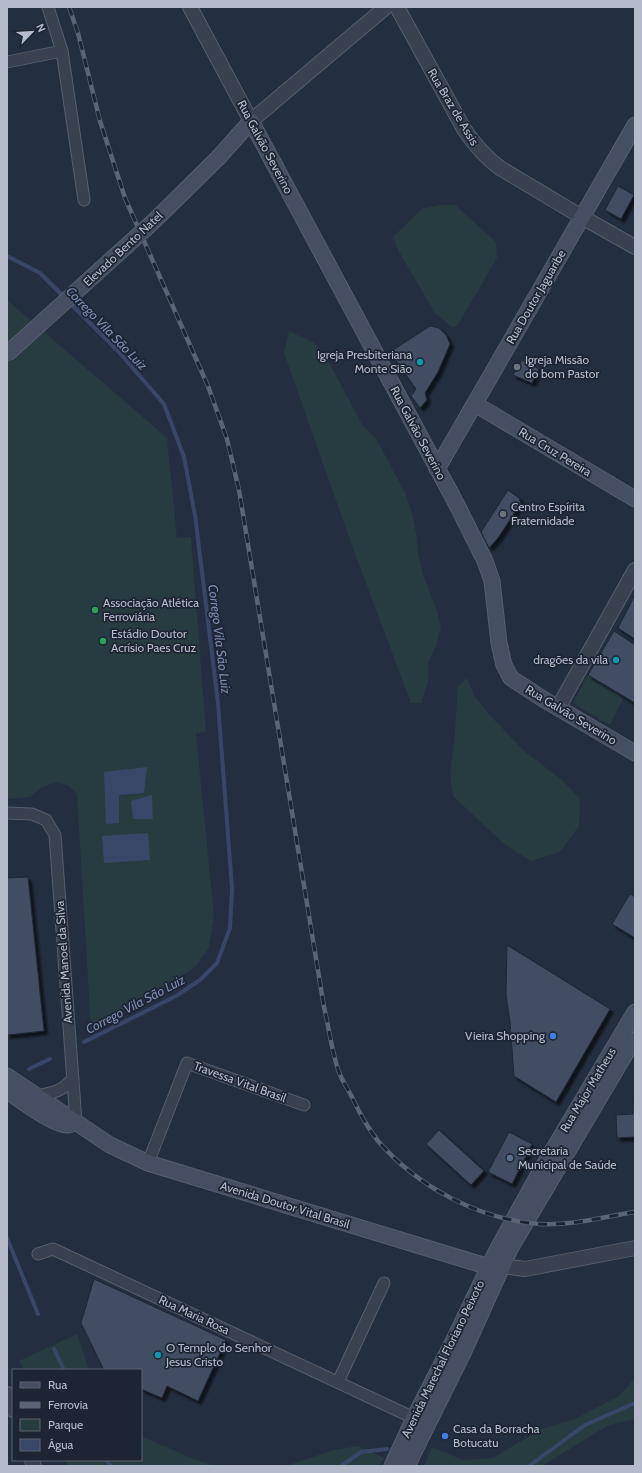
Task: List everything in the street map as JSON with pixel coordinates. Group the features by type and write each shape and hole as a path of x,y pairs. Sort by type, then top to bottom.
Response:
{"main road":[{"name":"Elevado Bento Natel","path":"7,354 154,221 219,157 251,121"},
{"name":"Rua Galvão Severino","path":"251,121 485,561 492,581 499,643 504,665 511,678 558,708 635,753"},
{"name":"Rua Doutor Jaguaribe","path":"437,469 635,125"},
{"name":"Rua Cruz Pereira","path":"475,404 635,499"},
{"name":"Rua Major Matheus","path":"496,1252 541,1170 635,1012"},
{"name":"Rua Major Matheus","path":"496,1266 510,1249 609,1079 635,1040"},
{"path":"7,1076 32,1098"},
{"path":"7,1091 32,1098"},
{"name":"Avenida Doutor Vital Brasil","path":"32,1098 76,1122 110,1145 148,1163 496,1266"},
{"name":"Avenida Marechal Floriano Peixoto","path":"408,1466 464,1351 496,1266 496,1252"},
{"name":"Avenida Marechal Floriano Peixoto","path":"392,1466 414,1418 452,1344 496,1266"}],"street":[{"path":"48,7 62,51 84,200"},
{"name":"Rua Galvão Severino","path":"190,7 251,121"},
{"path":"251,121 386,7"},
{"name":"Rua Braz de Assis","path":"397,7 450,106 475,145 489,160 582,217 635,247"},
{"path":"7,62 62,51"},
{"path":"558,708 635,570"},
{"name":"Avenida Manoel da Silva","path":"7,813 32,814 46,820 55,835 76,1122"},
{"name":"Travessa Vital Brasil","path":"148,1163 187,1063 304,1106"},
{"path":"32,1098 64,1088 73,1078"},
{"path":"496,1266 525,1269 635,1248"},
{"name":"Rua Maria Rosa","path":"38,1254 53,1249 414,1418"},
{"path":"338,1382 384,1283"},
{"path":"7,1394 12,1407"}],"green space":[{"path":"439,205 455,205 496,242 497,258 457,326 452,327 435,313 398,250 393,237 422,209"},
{"name":"Associação Atlética Ferroviária","path":"7,300 167,438 177,538 191,537 206,732 196,733 214,916 209,948 195,967 91,1030 77,794 69,786 57,782 42,787 30,797 7,799"},
{"path":"289,331 314,343 326,357 363,426 377,440 405,493 412,513 422,572 436,608 441,627 436,646 428,663 428,682 421,703 411,703 354,551 284,353"},
{"path":"588,675 624,696 610,725 573,703"},
{"path":"467,678 474,695 487,712 524,751 562,780 580,799 579,826 560,852 531,861 504,844 453,796 450,773 454,743 458,686"},
{"path":"77,1334 89,1369 23,1369 19,1361"},
{"path":"635,1378 635,1419 607,1426 542,1466 424,1466 432,1447 463,1460 493,1458 541,1429 573,1420 619,1396"},
{"path":"142,1436 214,1466 68,1466 66,1461 142,1461"},
{"path":"358,1446 384,1458 379,1466 286,1466 334,1450"}],"water":[{"path":"147,767 144,793 119,795 119,823 106,824 104,772"},
{"path":"152,795 153,819 133,819 131,801"},
{"path":"148,833 150,860 104,863 102,836"}],"building":[{"path":"618,186 634,195 621,219 605,210"},
{"name":"Igreja Presbiteriana Monte Sião","path":"430,326 439,328 446,335 450,344 438,372 425,393 427,400 420,408 411,396 416,389 390,352"},
{"path":"522,360 539,369 532,383 513,375"},
{"name":"Centro Espírita Fraternidade","path":"508,490 519,498 521,503 498,538 489,548 481,532"},
{"path":"635,595 635,639 618,628"},
{"name":"dragões da vila","path":"614,631 635,645 635,703 588,675"},
{"path":"28,877 44,1031 7,1035 7,878"},
{"path":"630,894 635,897 635,938 612,924"},
{"name":"Vieira Shopping","path":"507,945 610,1009 556,1102 514,1076 510,1022 506,995"},
{"path":"633,1103 635,1103 635,1144 634,1137 617,1138 616,1115 633,1114"},
{"path":"439,1130 484,1171 471,1185 426,1144"},
{"name":"Secretaria Municipal de Saúde","path":"509,1132 532,1144 512,1184 488,1172"},
{"name":"O Templo do Senhor Jesus Cristo","path":"94,1279 226,1340 198,1401 167,1386 162,1398 142,1389 142,1369 104,1369 81,1323"}],"waterway":[{"name":"Corrego Vila São Luiz","path":"7,256 40,273 64,297"},
{"name":"Corrego Vila São Luiz","path":"69,302 119,352 164,404 184,457 195,515 218,703 232,888 230,928 217,963 200,980 176,996 84,1042"},
{"name":"Corrego Vila São Luiz","path":"29,1069 50,1059"},
{"path":"7,1238 38,1314"},
{"path":"54,1349 64,1369"},
{"path":"529,1466 585,1425 635,1403"},
{"path":"341,1466 361,1452 387,1449"},
{"path":"107,1461 111,1466"}],"railway":[{"path":"69,7 78,33 100,121 125,198 208,386 227,439 239,490 324,1007 334,1057 342,1079 370,1130 394,1158 411,1173 430,1186 472,1208 516,1221 539,1224 563,1224 635,1212"}],"place":[{"name":"Igreja Presbiteriana Monte Sião","path":"420,362"},
{"name":"Igreja Missão do bom Pastor","path":"517,367"},
{"name":"Centro Espírita Fraternidade","path":"503,514"},
{"name":"Associação Atlética Ferroviária","path":"95,610"},
{"name":"Estádio Doutor Acrísio Paes Cruz","path":"103,641"},
{"name":"dragões da vila","path":"616,660"},
{"name":"Vieira Shopping","path":"553,1036"},
{"name":"Secretaria Municipal de Saúde","path":"510,1158"},
{"name":"O Templo do Senhor Jesus Cristo","path":"158,1355"},
{"name":"Casa da Borracha Botucatu","path":"445,1436"}]}
